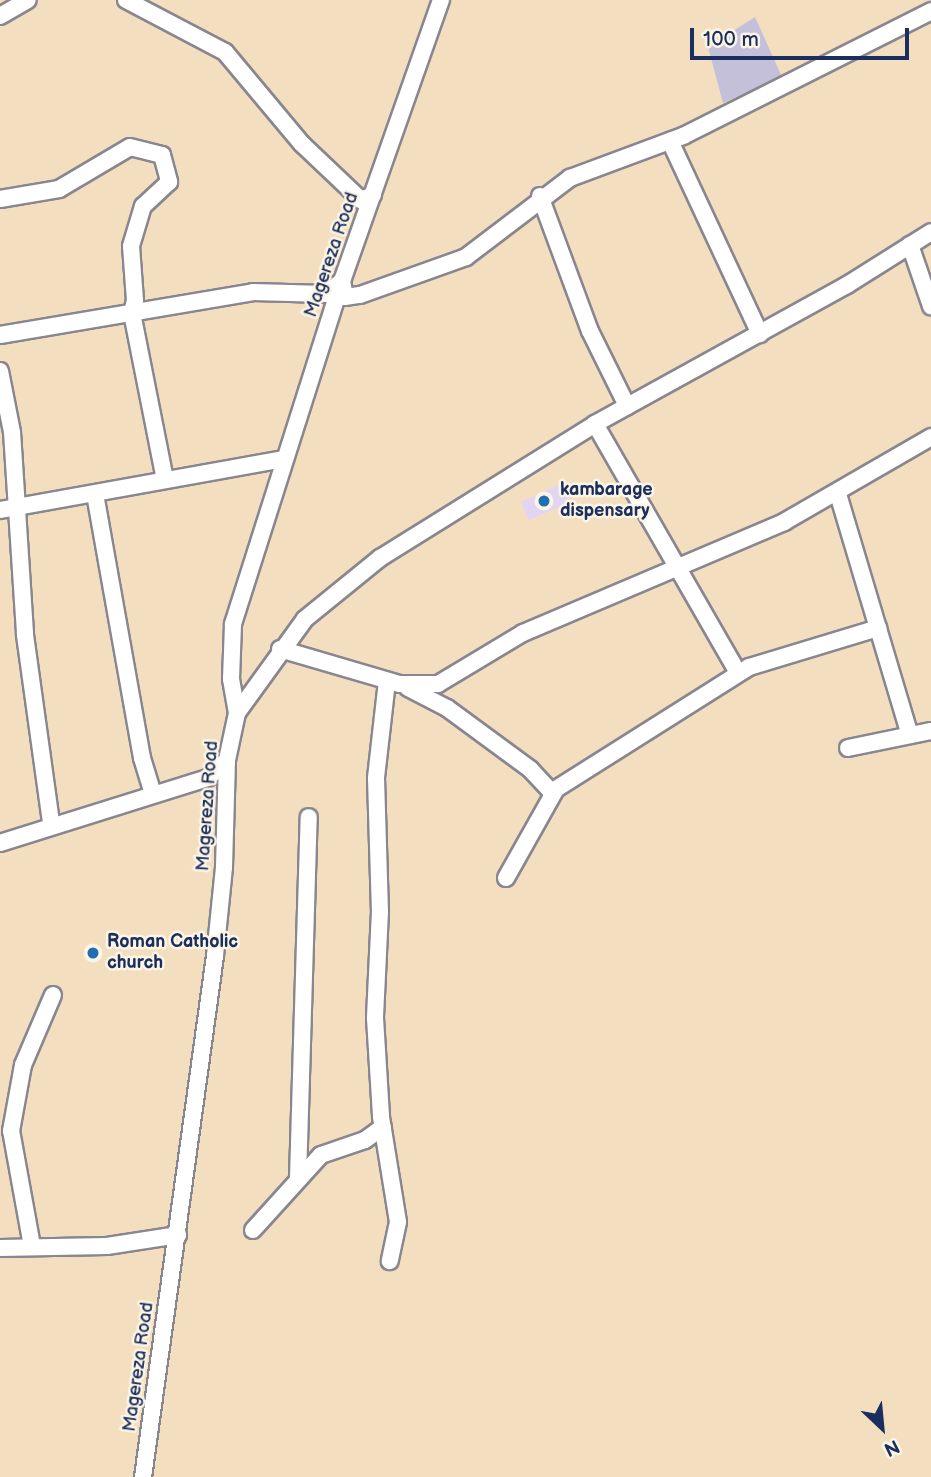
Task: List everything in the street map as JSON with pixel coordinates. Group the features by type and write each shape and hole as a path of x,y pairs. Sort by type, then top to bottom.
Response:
{"street":[{"path":"0,16 28,0"},
{"path":"126,0 225,52 302,144 361,200 373,195"},
{"name":"Magereza Road","path":"143,1477 178,1235 224,867 227,760 237,713 231,679 233,624 283,459 342,281 441,0"},
{"path":"342,281 345,297 360,295 466,257 504,231 540,197 590,169 670,141 931,11"},
{"path":"670,141 760,334"},
{"path":"0,199 59,189 130,147 159,152 169,182 141,210 131,246 135,300 132,313 165,479"},
{"path":"540,197 590,331 627,407"},
{"path":"237,713 280,649 330,595 380,558 596,424 760,334 931,232"},
{"path":"910,245 931,306"},
{"path":"0,335 261,291 326,295 342,281"},
{"path":"0,371 12,432 7,509 23,556 25,635 51,823"},
{"path":"596,424 674,566 738,673"},
{"path":"394,682 442,682 523,633 631,590 674,566 784,522 838,494 931,438"},
{"path":"7,509 283,459"},
{"path":"95,494 142,758 153,793"},
{"path":"838,494 909,732"},
{"path":"506,878 552,793 738,673 781,654 878,628"},
{"path":"280,649 394,682 447,708 530,769 552,793"},
{"path":"390,1261 398,1222 383,1127 375,1018 380,911 376,778 394,682"},
{"path":"848,748 909,732 931,731"},
{"path":"0,843 51,823 208,778 227,760"},
{"path":"298,1178 309,817"},
{"path":"32,1246 11,1131 23,1065 53,995"},
{"path":"253,1230 321,1155 365,1140 383,1127"},
{"path":"0,1248 107,1245 178,1235"}],"shaded area":[{"path":"755,17 782,77 723,103 708,47"},
{"name":"kambarage dispensary","path":"561,484 569,502 529,520 521,502"}],"place":[{"name":"kambarage dispensary","path":"544,501"},
{"name":"Roman Catholic church","path":"93,953"}]}
